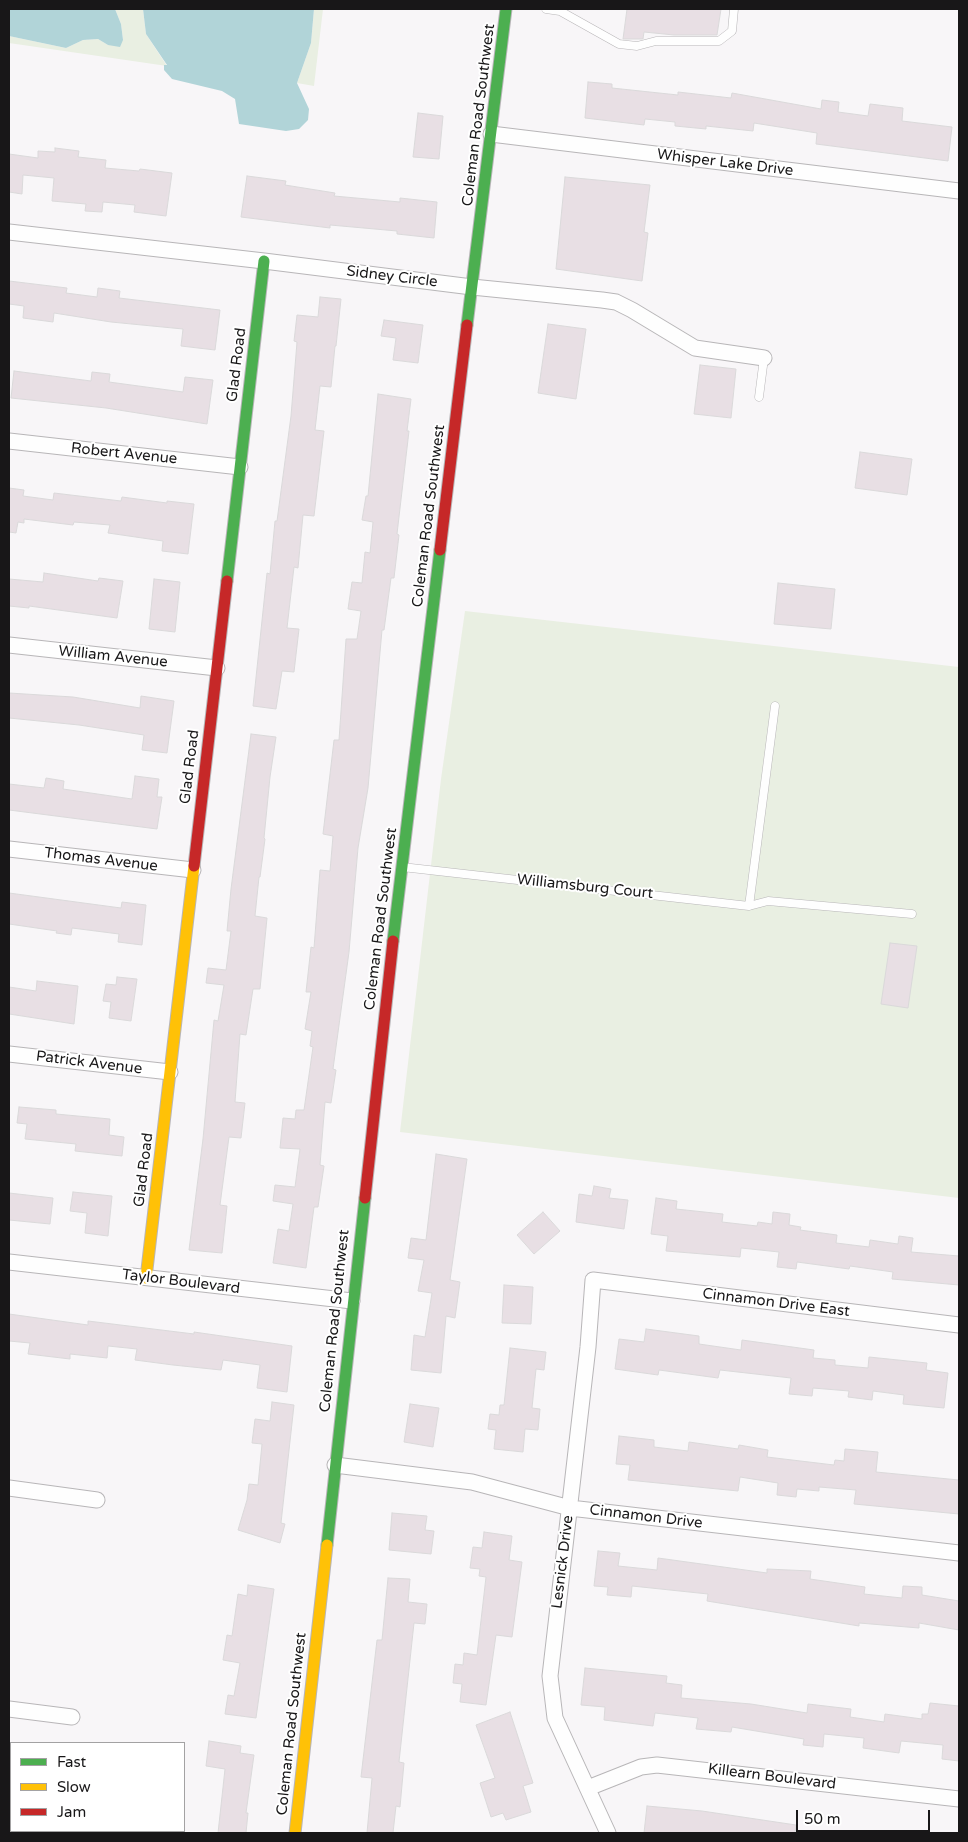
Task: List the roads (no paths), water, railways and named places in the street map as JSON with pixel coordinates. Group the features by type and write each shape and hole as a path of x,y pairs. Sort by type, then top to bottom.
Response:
{"street":[{"name":"Coleman Road Southwest","path":"295,1833 401,867 506,9"},
{"name":"Whisper Lake Drive","path":"491,134 959,191"},
{"name":"Sidney Circle","path":"9,232 264,260 472,287 616,302 695,348 764,358"},
{"name":"Glad Road","path":"146,1278 264,260"},
{"name":"Robert Avenue","path":"9,441 240,467"},
{"name":"William Avenue","path":"9,645 216,668"},
{"name":"Thomas Avenue","path":"9,849 192,870"},
{"name":"Patrick Avenue","path":"9,1054 170,1072"},
{"name":"Taylor Boulevard","path":"9,1262 352,1302"},
{"name":"Cinnamon Drive East","path":"593,1280 959,1325"},
{"name":"Lesnick Drive","path":"593,1280 588,1346 551,1660 550,1690 555,1718 608,1833"},
{"name":"Cinnamon Drive","path":"335,1465 472,1482 570,1508 959,1553"},
{"path":"9,1488 97,1500"},
{"path":"9,1709 72,1717"},
{"name":"Killearn Boulevard","path":"588,1788 641,1766 664,1765 959,1799"}],"lane":[{"path":"546,9 560,11 619,44 637,46 656,41 719,42 732,31 734,9"},
{"path":"760,397 764,358"},
{"path":"749,906 775,706"},
{"name":"Williamsburg Court","path":"401,867 749,906 768,901 912,914"}],"water":[{"path":"9,9 115,9 121,24 123,40 120,47 108,45 98,39 83,40 66,48 9,36"},
{"path":"143,9 314,9 311,43 297,83 309,109 308,120 299,129 286,131 239,124 235,99 222,91 172,79 164,70 164,65 167,65 146,34"}]}
